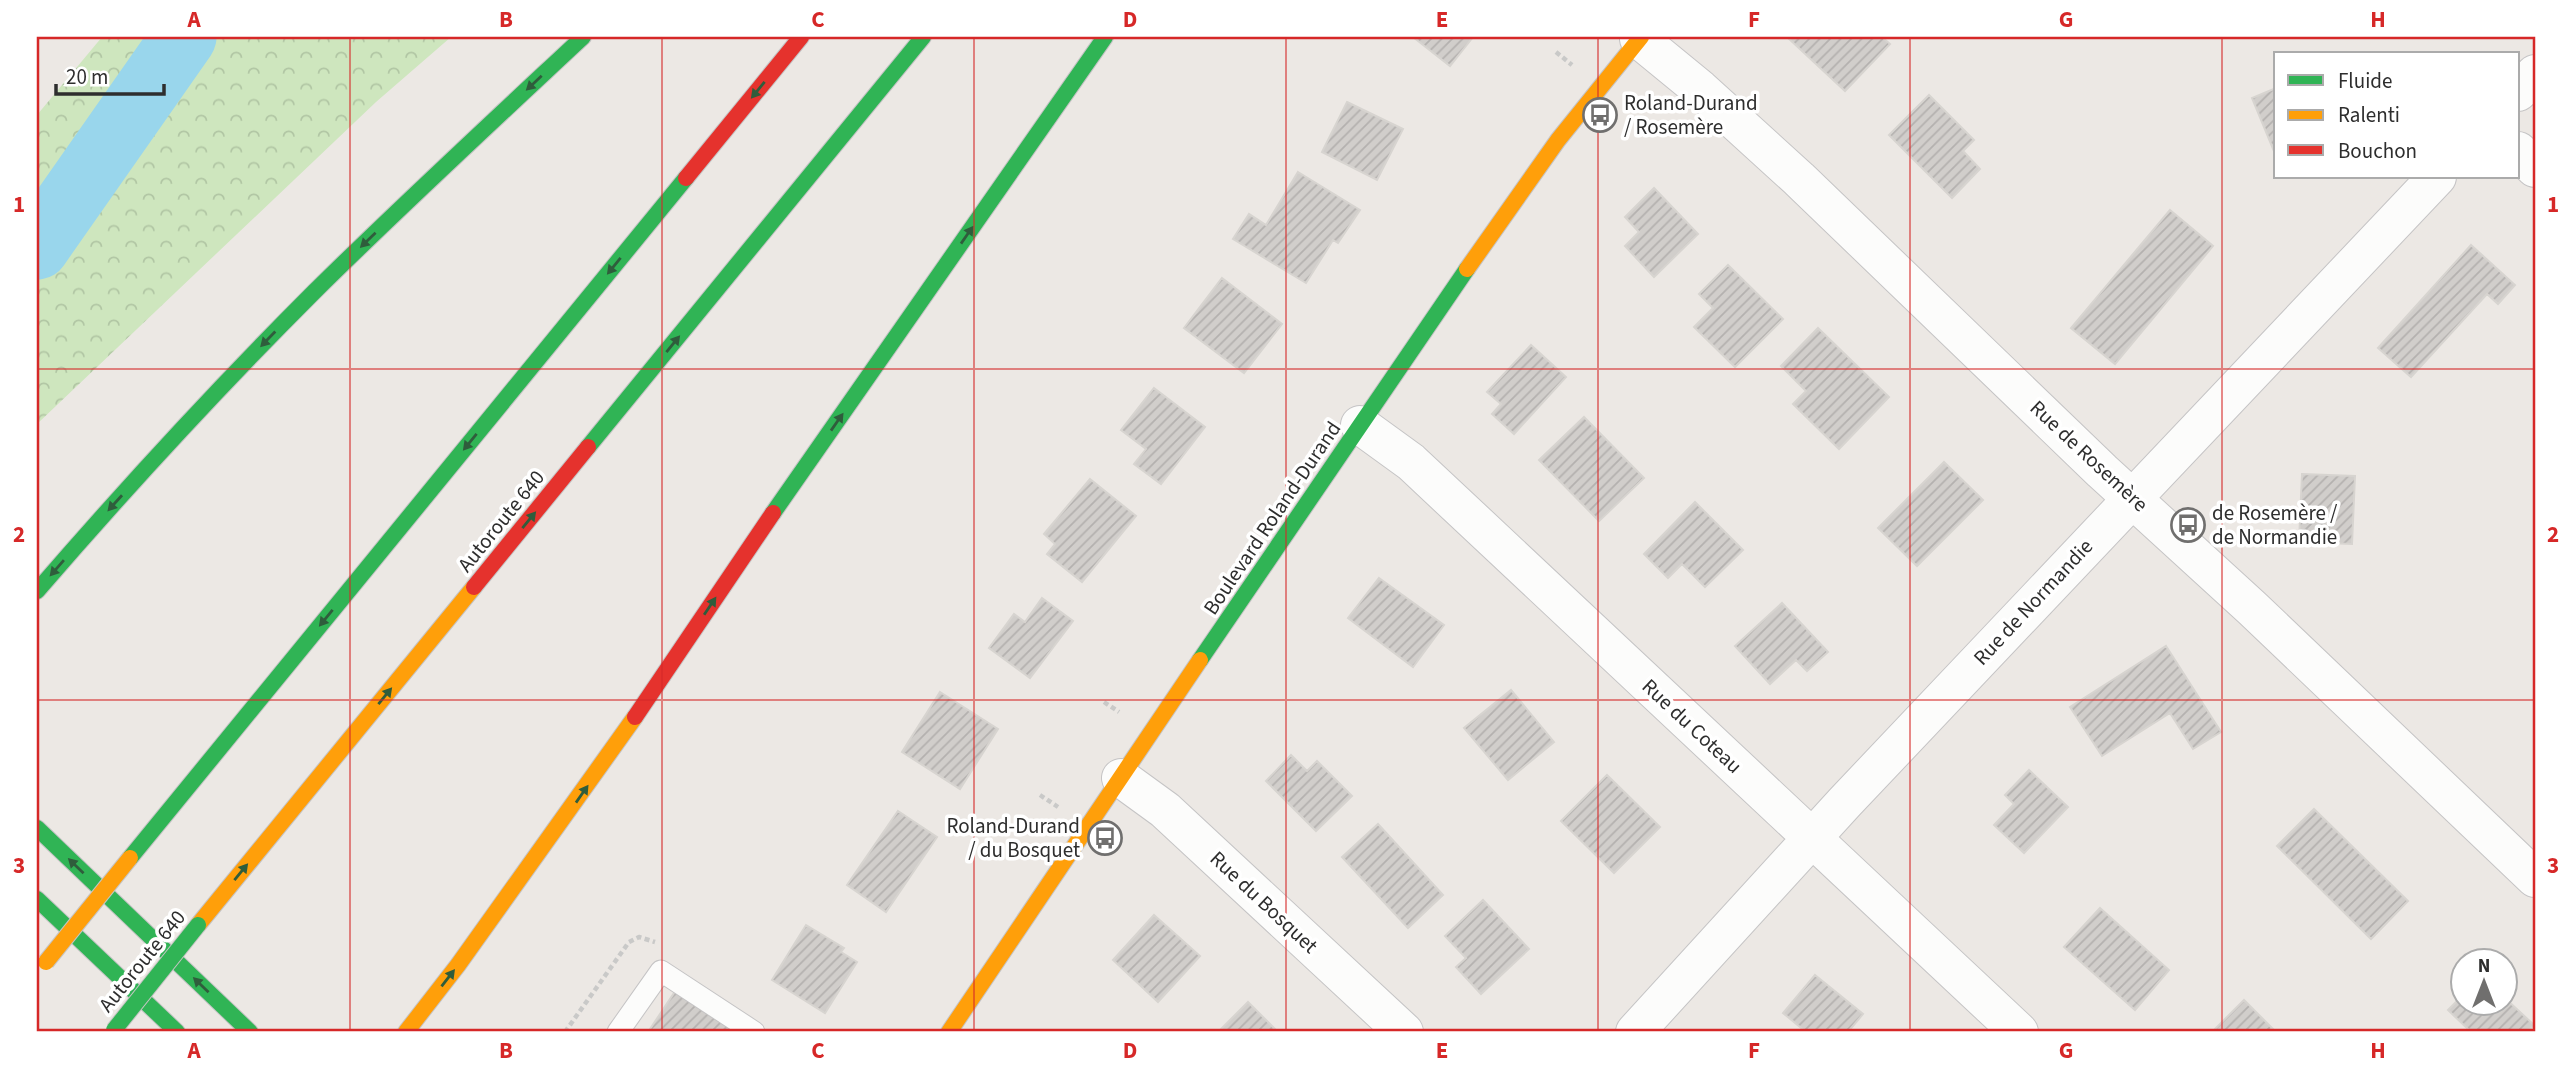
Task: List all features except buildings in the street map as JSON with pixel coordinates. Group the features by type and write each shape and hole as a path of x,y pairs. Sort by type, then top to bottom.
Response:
{"main road":[{"path":"37,591 170,443 277,330 434,176 583,37"},
{"path":"41,968 801,37"},
{"name":"Autoroute 640","path":"112,1031 923,37"},
{"path":"407,1032 594,777 797,478 1105,37"},
{"name":"Boulevard Roland-Durand","path":"949,1032 1536,170 1640,38"},
{"path":"37,828 250,1032"},
{"path":"37,899 177,1032"}],"street":[{"name":"Rue de Rosemère","path":"1640,38 1799,179 2132,499 2252,608 2535,878"},
{"path":"2520,90 2535,74"},
{"path":"2520,153 2535,168"},
{"name":"Rue de Normandie","path":"1635,1032 1813,838 2436,178"},
{"name":"Rue du Coteau","path":"1360,425 1411,462 2019,1032"},
{"name":"Rue du Bosquet","path":"1121,778 1165,810 1404,1032"}],"lane":[{"path":"618,1032 661,971 754,1032"}],"path":[{"path":"1556,51 1578,70"},
{"path":"1104,702 1123,714"},
{"path":"1040,795 1059,808"}],"green space":[{"path":"102,37 451,37 376,102 37,424 37,115"}],"waterway":[{"path":"37,247 184,37"}],"traffic: fast":[{"path":"37,591 104,514 278,328 380,227 583,37"},
{"path":"588,447 923,37"},
{"path":"773,513 1105,37"},
{"path":"130,858 686,178"},
{"path":"1200,660 1467,269"},
{"path":"37,828 250,1032"},
{"path":"37,899 177,1032"},
{"path":"114,1030 198,925"}],"traffic: slow":[{"path":"1467,269 1558,140 1641,37"},
{"path":"198,925 474,587"},
{"path":"949,1032 1200,660"},
{"path":"406,1032 458,965 635,717"},
{"path":"46,962 130,858"}],"traffic: jam":[{"path":"686,178 801,37"},
{"path":"474,587 588,447"},
{"path":"635,717 773,513"}],"place":[{"name":"Roland-Durand / Rosemère","path":"1600,115"},
{"name":"de Rosemère / de Normandie","path":"2188,525"},
{"name":"Roland-Durand / du Bosquet","path":"1105,838"}]}
